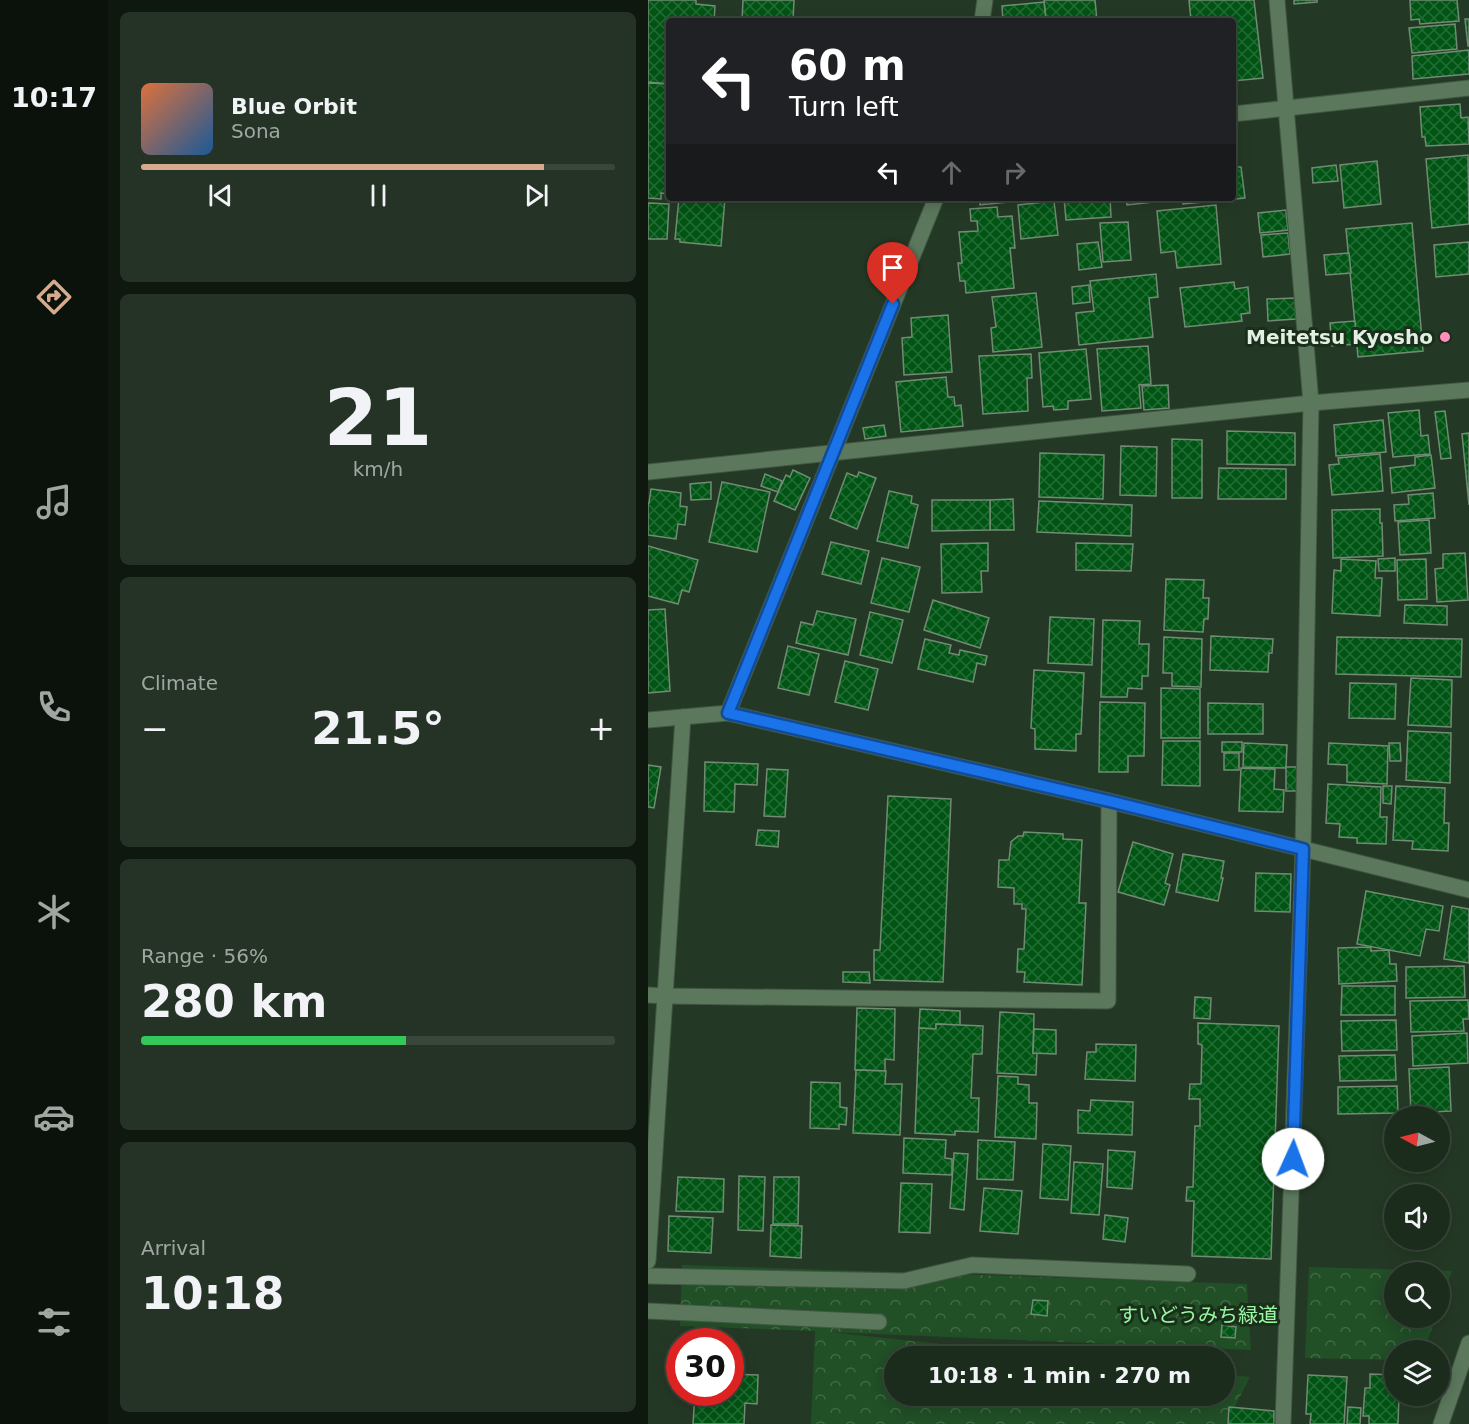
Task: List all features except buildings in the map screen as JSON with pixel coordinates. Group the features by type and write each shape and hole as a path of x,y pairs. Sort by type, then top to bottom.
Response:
{"street":[{"path":"983,18 986,0"},
{"path":"1277,0 1311,403 1303,849 1283,1424"},
{"path":"1236,114 1287,110 1469,88"},
{"path":"728,713 935,201"},
{"path":"648,472 1311,403 1469,390"},
{"path":"648,720 728,713 1109,801 1469,890"},
{"path":"648,1261 683,717"},
{"path":"648,995 1108,1001 1109,801"},
{"path":"648,1276 904,1281 972,1265 1188,1274"},
{"path":"648,1311 879,1322"},
{"path":"1441,1424 1469,1343"}],"green space":[{"name":"すいどうみち緑道","path":"682,1265 1247,1284 1251,1350 1235,1349 1235,1346 1157,1346 829,1332 958,1346 884,1346 884,1406 1235,1406 1235,1375 1250,1377 1226,1424 811,1424 815,1331 680,1326"},
{"name":"すいどうみち緑道","path":"1309,1267 1384,1269 1384,1328 1432,1328 1428,1340 1384,1340 1384,1360 1305,1358"}],"place":[{"name":"Meitetsu Kyosho","path":"1445,337"}],"route":[{"path":"893,304 728,713 1109,801 1303,849 1293,1159"}]}
